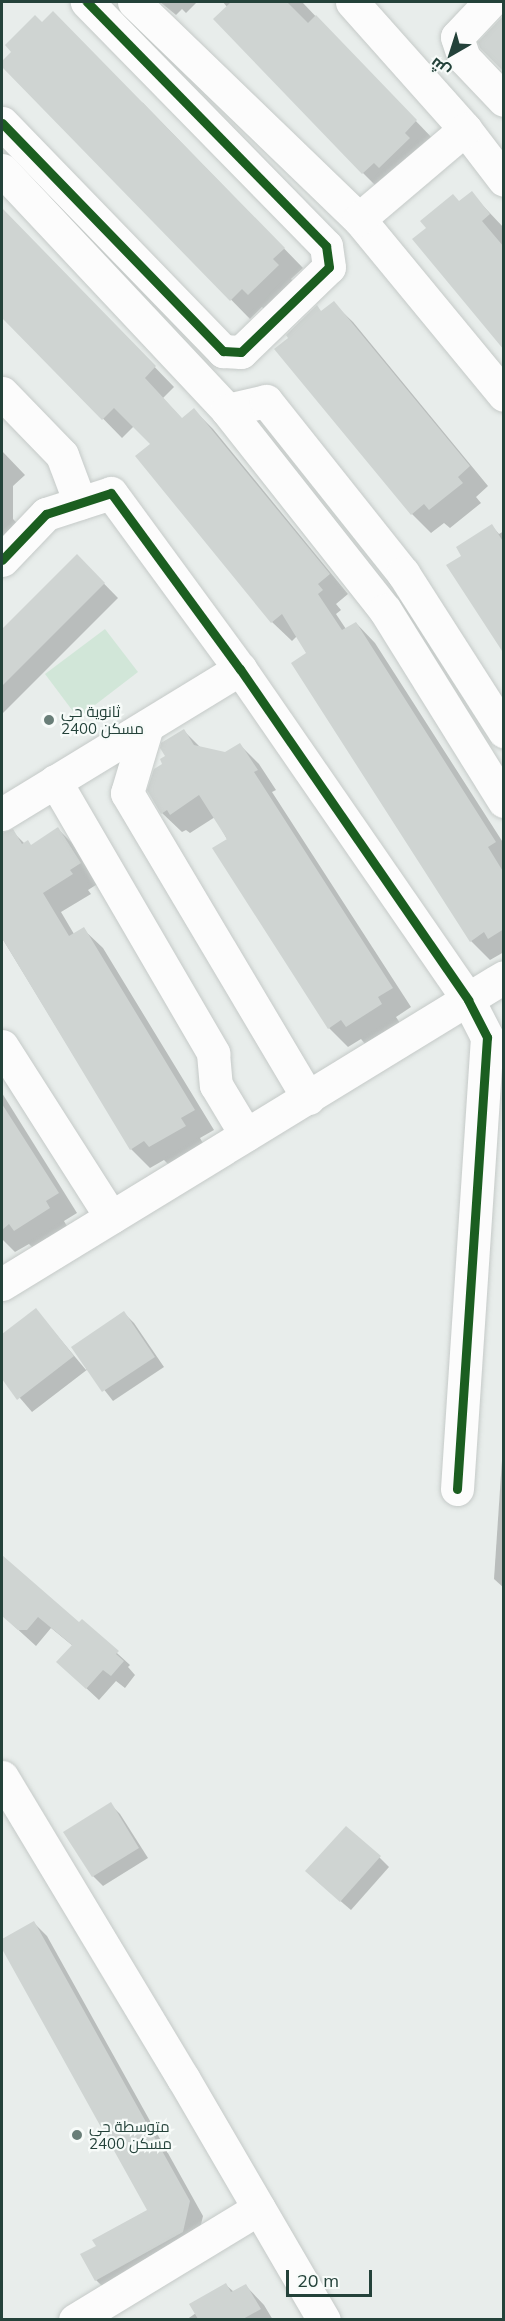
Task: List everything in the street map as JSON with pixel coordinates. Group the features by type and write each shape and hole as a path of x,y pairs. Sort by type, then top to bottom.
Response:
{"street":[{"path":"2,123 223,351 241,352 329,267 326,246 87,2"},
{"path":"134,2 359,219 504,395"},
{"path":"352,2 465,129 504,180"},
{"path":"490,2 458,37 464,58 504,100"},
{"path":"359,219 465,129"},
{"path":"2,170 227,410 385,610 504,801"},
{"path":"2,393 62,455 80,503"},
{"path":"227,410 266,401 403,573 504,731"},
{"path":"2,560 46,514 111,493 240,669 468,1000 487,1037 458,1490"},
{"path":"2,813 240,669"},
{"path":"147,726 127,793 308,1098"},
{"path":"56,781 213,1053 216,1085 246,1135"},
{"path":"2,1284 504,977"},
{"path":"2,1046 111,1217"},
{"path":"2,1777 324,2319"},
{"path":"87,2316 259,2208"}],"green space":[{"path":"105,629 138,672 78,718 45,674"}],"building":[{"path":"231,2 287,2 308,23 316,15 417,120 405,133 410,138 379,168 374,163 362,174 213,19"},
{"path":"53,11 285,248 273,259 279,265 248,295 242,289 230,301 2,67 2,61 11,52 5,45 35,15 42,22"},
{"path":"504,15 504,72 480,48 478,42"},
{"path":"472,191 490,214 482,221 504,247 504,350 412,239 426,228 420,221 453,194 459,201"},
{"path":"2,208 156,366 145,378 182,418 194,408 330,574 318,584 323,590 318,594 342,630 356,622 496,842 488,847 504,873 504,929 488,939 484,932 470,942 291,663 306,653 282,614 271,623 135,456 150,444 114,408 102,420 2,318"},
{"path":"334,301 470,466 458,477 463,483 429,510 424,504 411,515 274,349 288,338 286,335 317,305 321,311"},
{"path":"492,524 504,543 504,654 446,565 461,556 456,547"},
{"path":"77,554 105,583 2,686 2,629"},
{"path":"184,729 194,745 225,752 240,743 258,770 254,772 393,988 378,997 382,1004 346,1027 341,1020 328,1029 212,848 227,839 199,795 170,815 167,810 161,814 147,790 154,769 162,764 160,759 165,756 160,748 161,743"},
{"path":"58,827 81,863 70,870 73,874 43,893 69,936 84,927 195,1110 181,1118 186,1126 149,1147 144,1141 130,1150 2,938 2,833 13,829 22,844 28,840 31,845"},
{"path":"2,1104 59,1193 46,1201 50,1208 14,1231 9,1224 2,1230"},
{"path":"36,1308 74,1356 17,1400 2,1379 2,1334"},
{"path":"124,1311 155,1357 102,1392 71,1347"},
{"path":"2,1555 79,1622 82,1619 119,1651 116,1654 124,1661 111,1676 103,1670 86,1689 56,1662 72,1645 38,1617 27,1630 18,1630 2,1616"},
{"path":"111,1802 139,1848 92,1877 63,1832"},
{"path":"346,1826 381,1856 340,1902 305,1871"},
{"path":"34,1921 190,2201 183,2232 95,2281 80,2254 96,2246 92,2240 147,2210 2,1949 2,1939"},
{"path":"226,2283 231,2292 246,2284 261,2309 243,2319 198,2319 189,2304"}],"cycle path":[{"path":"2,123 223,351 241,352 329,267 326,246 87,2"},
{"path":"2,560 46,514 111,493 240,669 468,1000 487,1037 457,1489"}],"place":[{"name":"ثانوية حي 2400 مسكن","path":"49,720"},
{"name":"متوسطة حي 2400 مسكن","path":"77,2135"}]}
